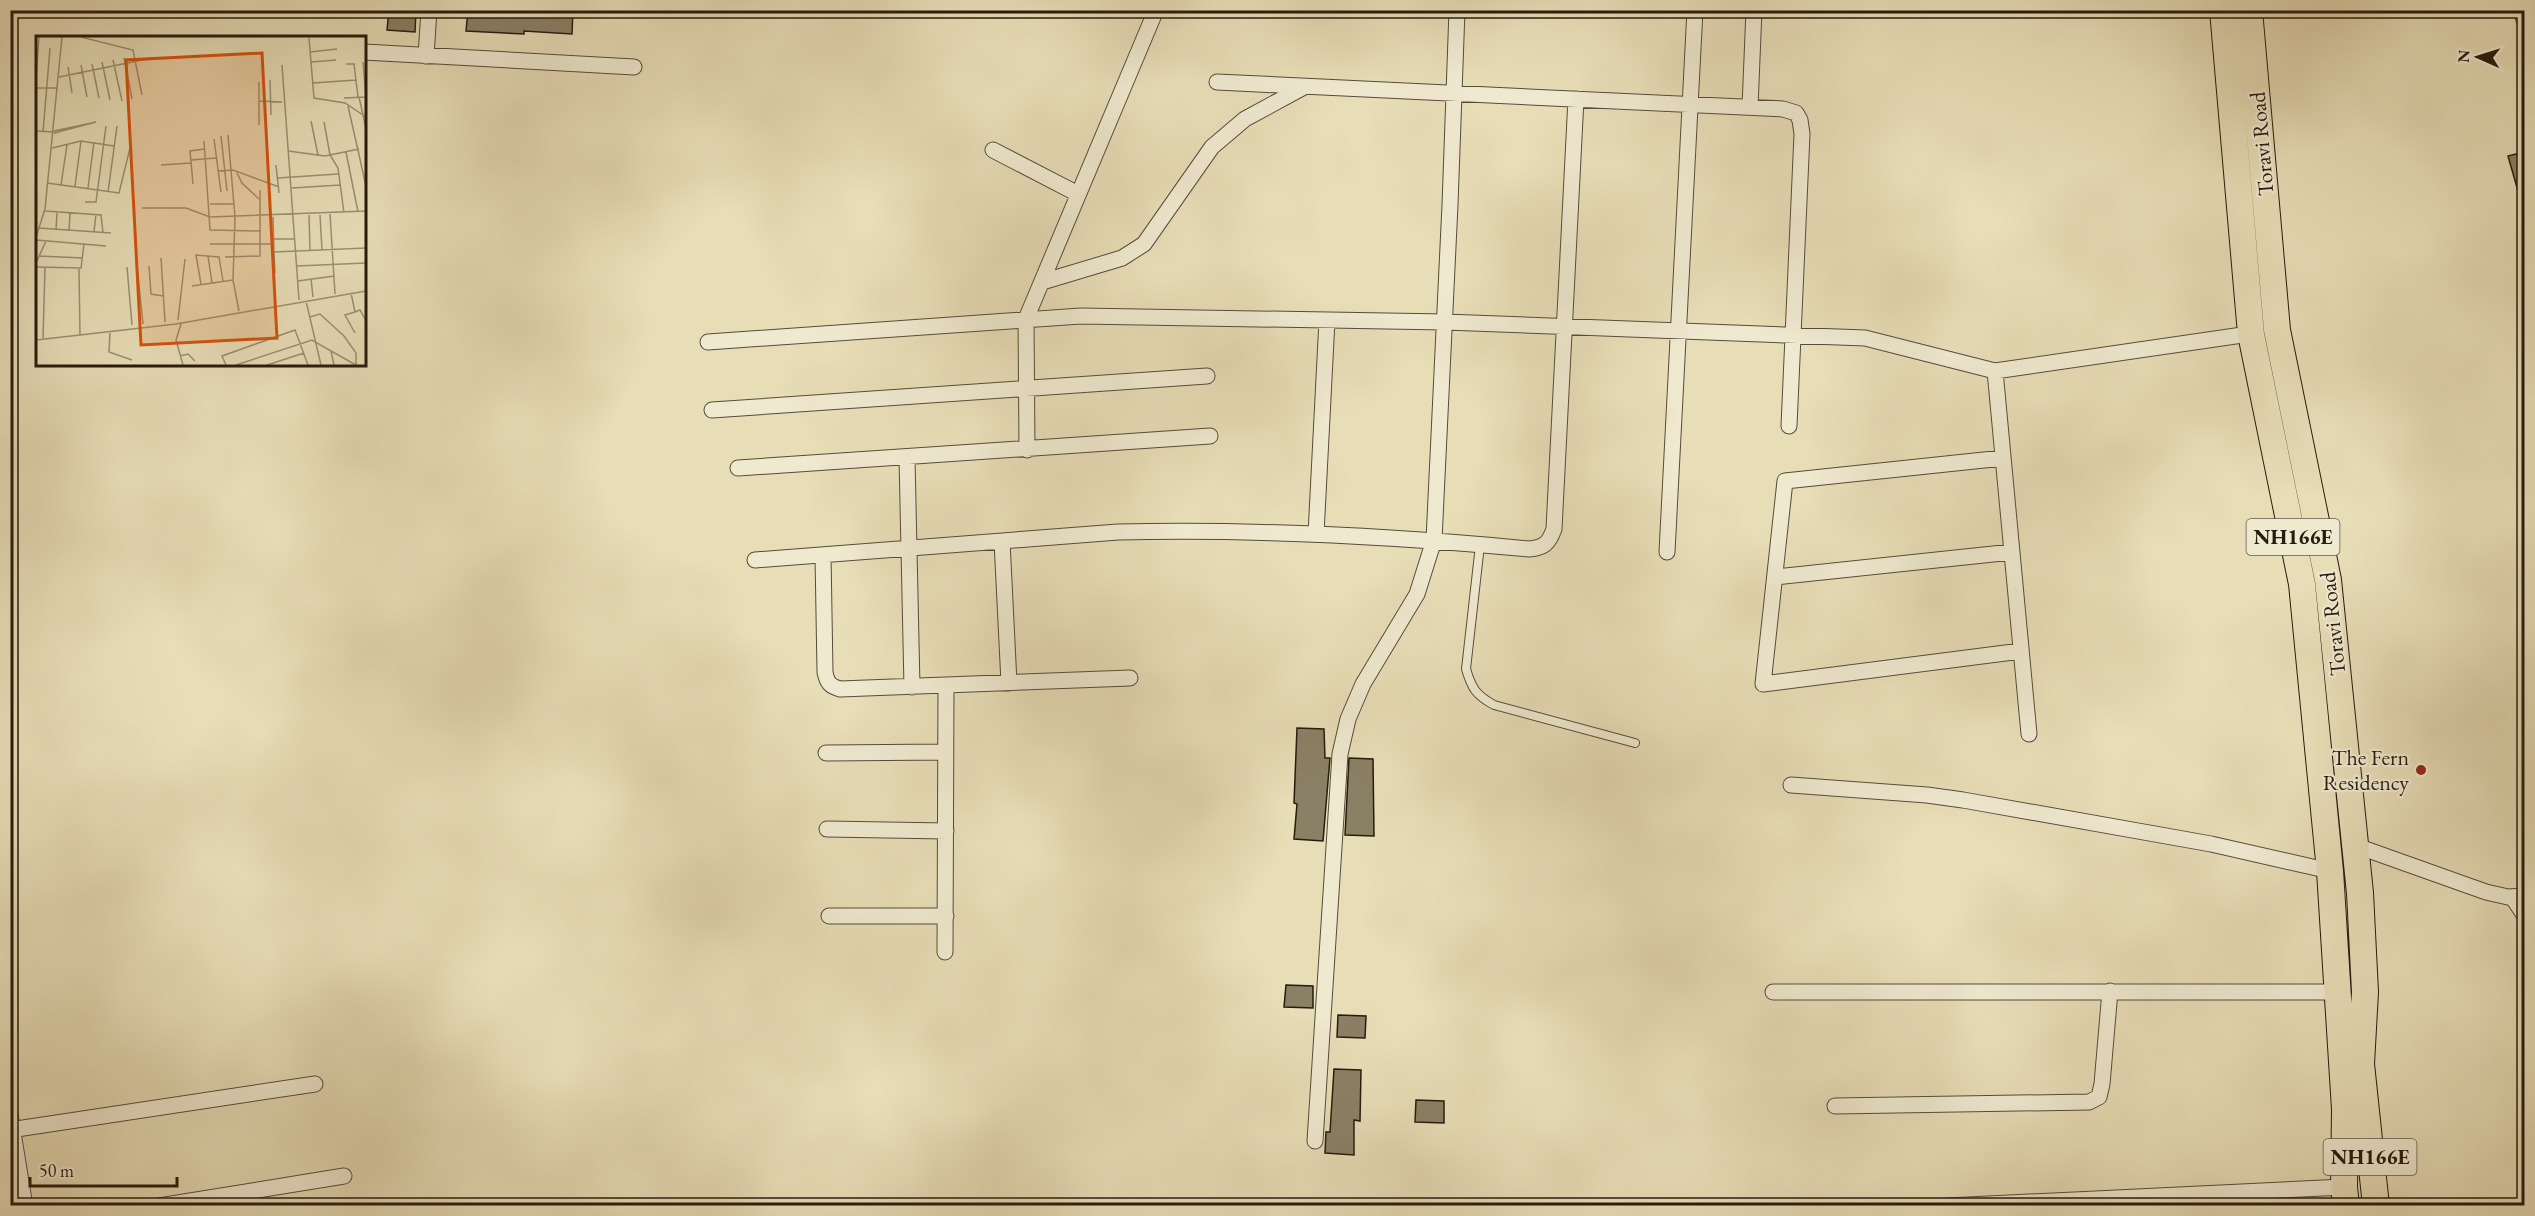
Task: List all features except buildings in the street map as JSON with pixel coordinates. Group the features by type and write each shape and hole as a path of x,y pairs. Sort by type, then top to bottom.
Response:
{"highway":[{"name":"Toravi Road","path":"2223,10 2251,334 2302,584 2330,871 2338,992 2351,1065 2354,1108 2376,1206"},
{"name":"Toravi Road","path":"2250,10 2277,330 2328,580 2360,893 2365,993 2351,1065"},
{"name":"Toravi Road","path":"2345,1196 2354,1108"}],"street":[{"path":"426,56 429,10"},
{"path":"1027,450 1026,319 1156,10"},
{"path":"1315,1141 1340,754 1348,719 1363,684 1417,594 1434,540 1457,10"},
{"path":"1667,552 1695,10"},
{"path":"1750,108 1754,10"},
{"path":"2522,10 2524,21"},
{"path":"366,52 634,67"},
{"path":"1217,82 1783,109 1796,113 1800,120 1802,134 1789,426"},
{"path":"1042,282 1122,258 1144,244 1212,147 1245,119 1305,87"},
{"path":"755,560 1128,532 1316,534 1541,548 1550,541 1554,529 1576,99"},
{"path":"993,150 1078,194"},
{"path":"708,342 1081,316 1445,322 1865,338 1995,371 2277,330"},
{"path":"1316,534 1327,320"},
{"path":"1995,371 2030,734"},
{"path":"712,410 1208,376"},
{"path":"738,468 1210,436"},
{"path":"907,458 912,687"},
{"path":"2003,458 1785,481 1762,684 2021,651"},
{"path":"1002,541 1009,682"},
{"path":"1775,577 2012,552"},
{"path":"823,555 827,681 833,687 840,689 912,687 1130,678"},
{"path":"945,952 946,685"},
{"path":"826,753 946,752"},
{"path":"1791,785 1963,800 2221,846 2330,871"},
{"path":"827,829 946,831"},
{"path":"2354,845 2486,892 2508,897 2524,896"},
{"path":"829,916 946,916"},
{"path":"1834,1106 2089,1102 2099,1097 2102,1084 2110,991"},
{"path":"1773,992 2338,992"},
{"path":"12,1130 315,1084"},
{"path":"10,1114 24,1206"},
{"path":"159,1206 344,1176"},
{"path":"1947,1206 2345,1196"}],"lane":[{"path":"1480,545 1466,669 1472,686 1480,698 1494,705 1635,743"},
{"path":"2508,897 2524,921"}],"place":[{"name":"The Fern Residency","path":"2421,770"}]}
